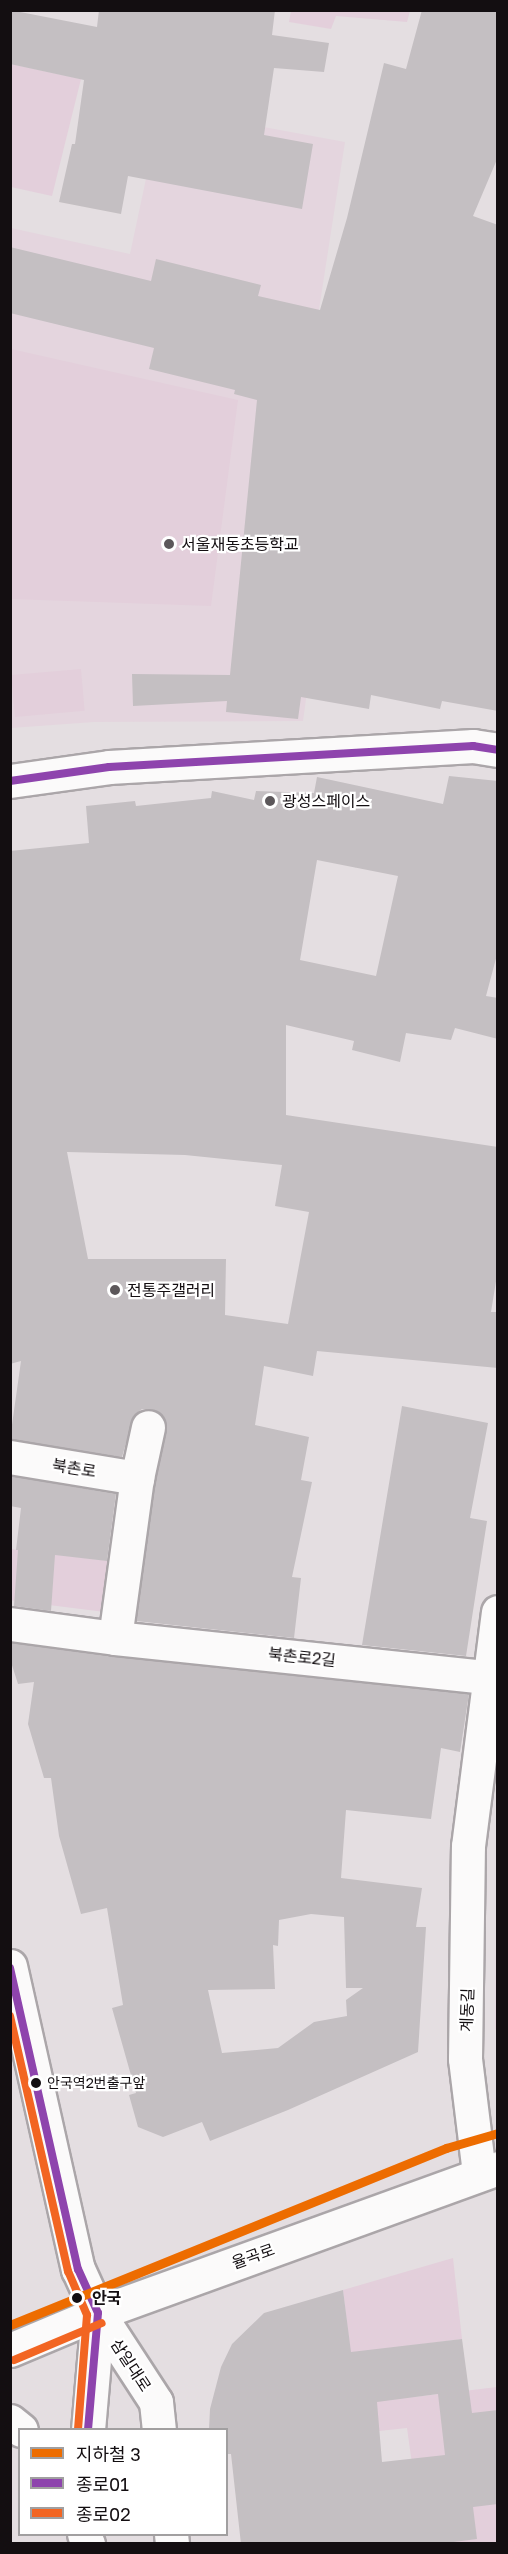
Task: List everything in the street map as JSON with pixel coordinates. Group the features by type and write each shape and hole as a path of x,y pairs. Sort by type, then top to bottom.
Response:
{"street":[{"path":"10,781 109,767 473,746 498,750"},
{"path":"115,1638 137,1478 148,1426"},
{"name":"북촌로","path":"10,1457 137,1478"},
{"name":"계동길","path":"488,2170 465,2059 468,1846 498,1612"},
{"name":"북촌로2길","path":"10,1624 115,1638 489,1677"},
{"path":"10,1966 78,2269 98,2313"},
{"name":"율곡로","path":"10,2350 98,2313 488,2170"},
{"name":"삼일대로","path":"88,2428 98,2313"},
{"name":"삼일대로","path":"98,2313 156,2402 159,2428"}],"shaded area":[{"path":"291,10 410,11 407,22 336,16 331,29 289,22"},
{"path":"11,64 81,79 52,196 11,187"},
{"name":"서울재동초등학교","path":"161,108 345,142 313,348 352,367 303,721 94,722 11,728 11,228 130,254"},
{"path":"11,349 238,400 211,606 11,599"},
{"path":"81,669 85,711 15,717 11,675"},
{"path":"11,1549 115,1562 109,1612 10,1600"},
{"path":"497,1805 498,2031 495,2029"},
{"path":"453,2258 462,2339 407,2346 414,2397 497,2387 497,2543 423,2543 407,2428 379,2431 354,2383 343,2290"}],"building":[{"path":"10,10 97,27 99,10 275,10 272,35 329,43 324,72 274,68 264,135 313,144 302,209 128,176 121,214 59,202 72,144 75,144 84,80 10,64"},
{"path":"422,10 498,10 498,157 473,216 498,225 498,711 442,701 440,709 371,695 369,709 301,697 298,719 226,712 227,701 133,706 132,674 230,675 257,400 234,394 235,390 149,369 154,348 10,313 10,247 151,281 156,259 261,285 258,296 320,310 347,218 384,63 406,69"},
{"path":"449,776 498,781 498,951 486,996 498,998 498,1039 455,1028 451,1040 406,1033 400,1062 352,1050 354,1041 286,1025 286,1115 498,1147 498,1269 491,1312 498,1312 498,1368 317,1351 313,1376 264,1366 255,1425 309,1437 301,1480 312,1482 292,1577 301,1578 294,1638 136,1621 155,1481 166,1431 166,1422 161,1414 151,1409 142,1409 134,1415 122,1457 10,1439 21,1361 10,1364 10,851 89,843 86,806 135,801 136,806 211,798 212,791 254,800 256,791 314,793 317,777 443,804","holes":["317,860 398,876 376,976 300,960","67,1152 185,1155 282,1165 275,1206 309,1212 288,1324 225,1315 226,1259 88,1259"]},
{"path":"402,1406 488,1423 470,1518 487,1521 466,1656 362,1645"},
{"path":"10,1476 116,1494 107,1561 55,1555 51,1611 14,1606 18,1550 16,1550 21,1508 10,1506"},
{"path":"11,1643 113,1657 469,1694 460,1752 441,1748 431,1819 346,1810 341,1878 422,1888 416,1927 426,1927 418,2052 288,2110 210,2141 202,2122 163,2137 138,2127 129,2095 136,2093 112,2008 123,2005 107,1908 81,1914 59,1836 51,1778 44,1778 28,1724 34,1682 18,1684 10,1659","holes":["311,1914 344,1917 346,1988 363,1988 346,2000 347,2016 314,2022 278,2048 222,2053 208,1990 275,1989 273,1945 278,1946 279,1920"]},
{"path":"343,2290 351,2352 462,2339 472,2413 498,2410 498,2504 473,2507 477,2539 438,2544 241,2544 231,2454 228,2454 228,2428 209,2428 210,2409 221,2367 232,2344 264,2313","holes":["438,2394 445,2455 382,2462 377,2402"]}],"metro line":[{"name":"3","path":"10,2325 446,2148 498,2133"}],"transit line":[{"name":"종로01","path":"10,781 109,767 473,746 498,750"},
{"name":"종로01","path":"10,1968 78,2269 98,2313 88,2428"},
{"name":"종로02","path":"10,2016 68,2271 87,2315 78,2428"},
{"name":"종로02","path":"14,2360 102,2323"}],"place":[{"name":"서울재동초등학교","path":"169,544"},
{"name":"광성스페이스","path":"270,801"},
{"name":"전통주갤러리","path":"115,1290"},
{"name":"안국역2번출구앞","path":"36,2083"},
{"name":"안국","path":"77,2298"}]}
